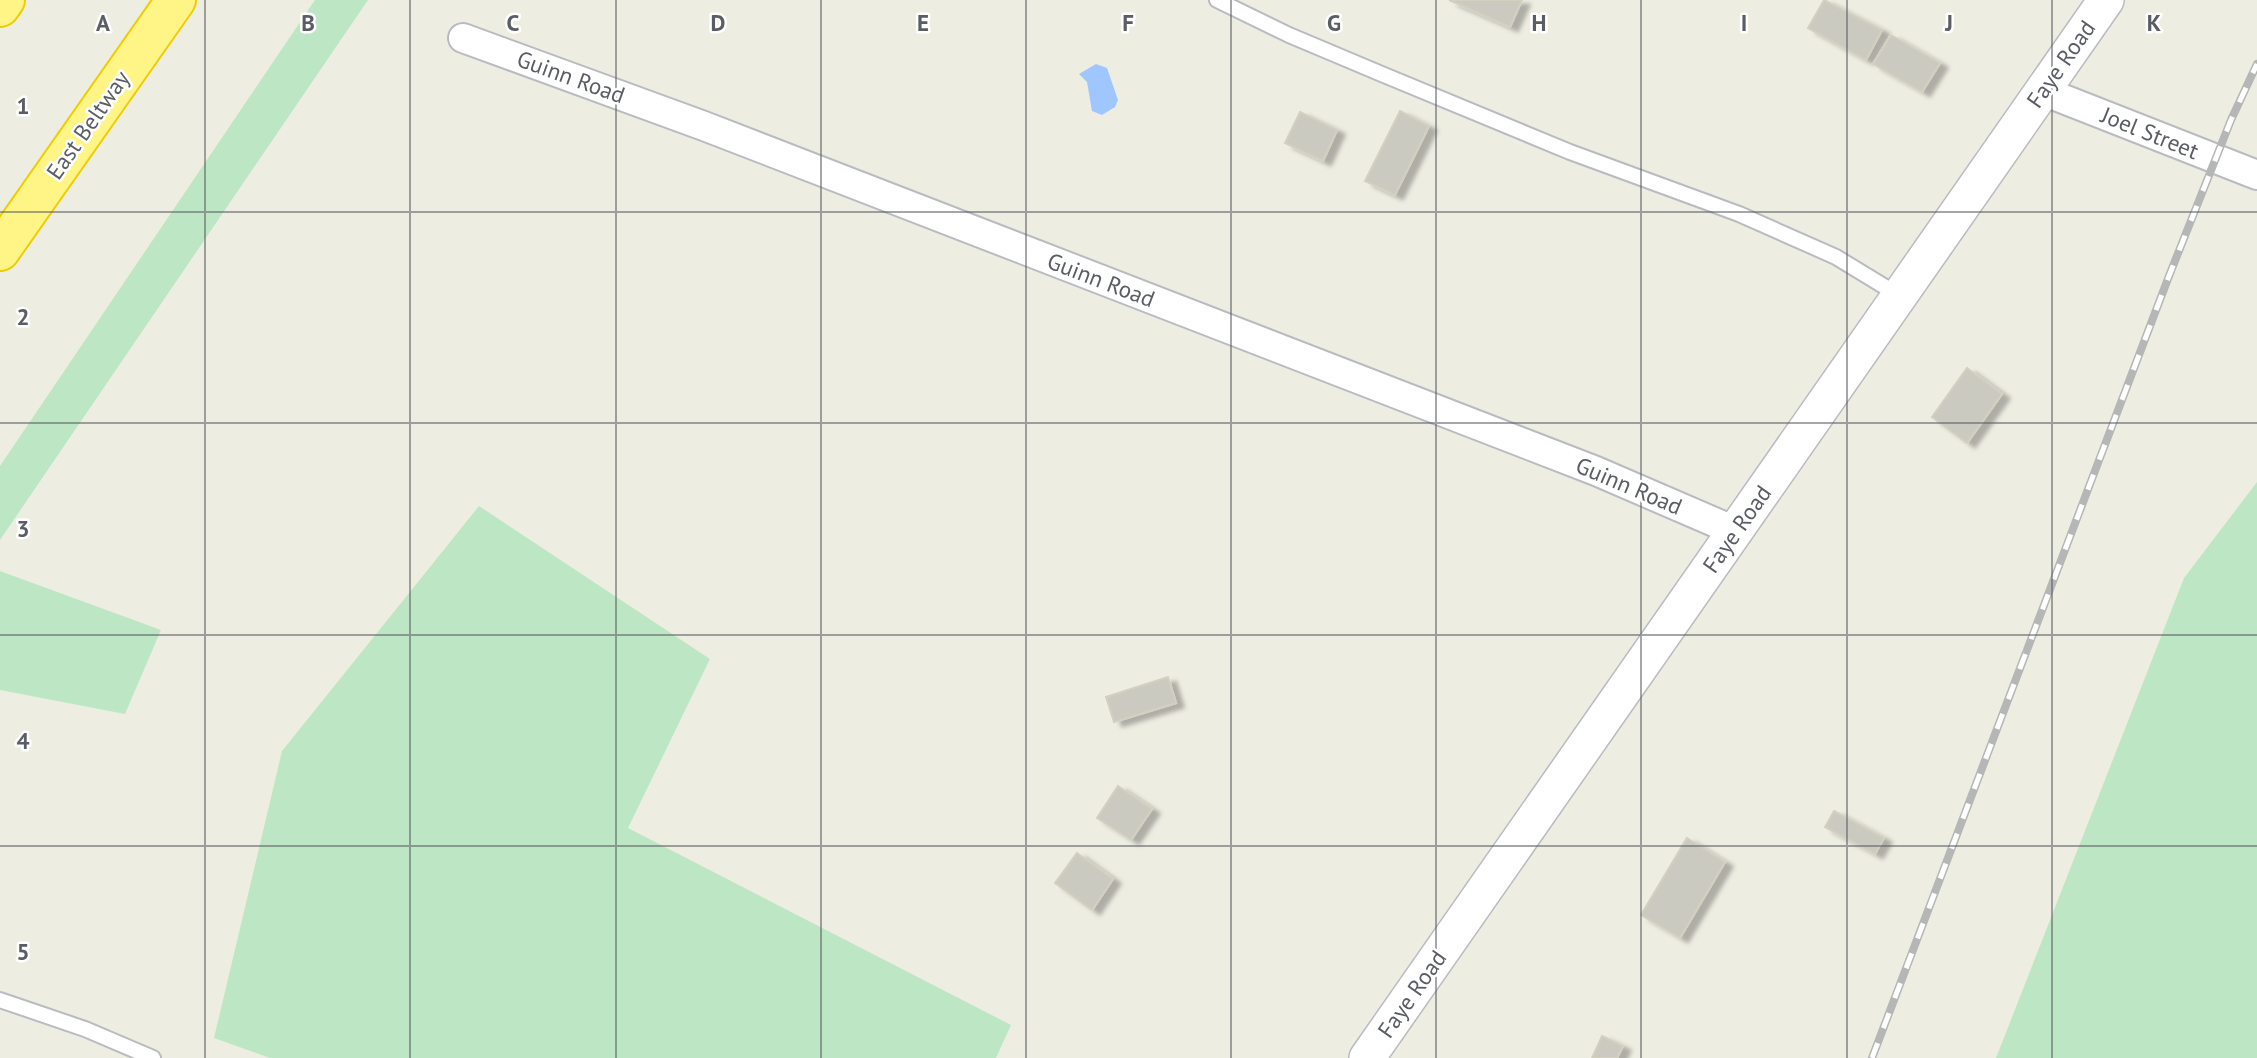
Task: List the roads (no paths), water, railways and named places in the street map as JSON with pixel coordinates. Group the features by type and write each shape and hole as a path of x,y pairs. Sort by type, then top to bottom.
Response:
{"highway":[{"path":"0,7 5,0"},
{"name":"East Beltway","path":"0,251 176,0"}],"street":[{"name":"Faye Road","path":"1367,1058 2106,0"},
{"name":"Guinn Road","path":"463,38 704,126 1544,451 1735,531"},
{"name":"Joel Street","path":"2043,91 2257,175"}],"lane":[{"path":"1217,0 1289,35 1570,152 1739,214 1836,257 1901,297"},
{"path":"0,1000 85,1029 153,1058"}],"water":[{"path":"1096,64 1107,68 1118,100 1115,107 1102,115 1092,111 1087,82 1079,74"}],"railway":[{"path":"1872,1058 2169,276 2231,120 2257,64"}]}
